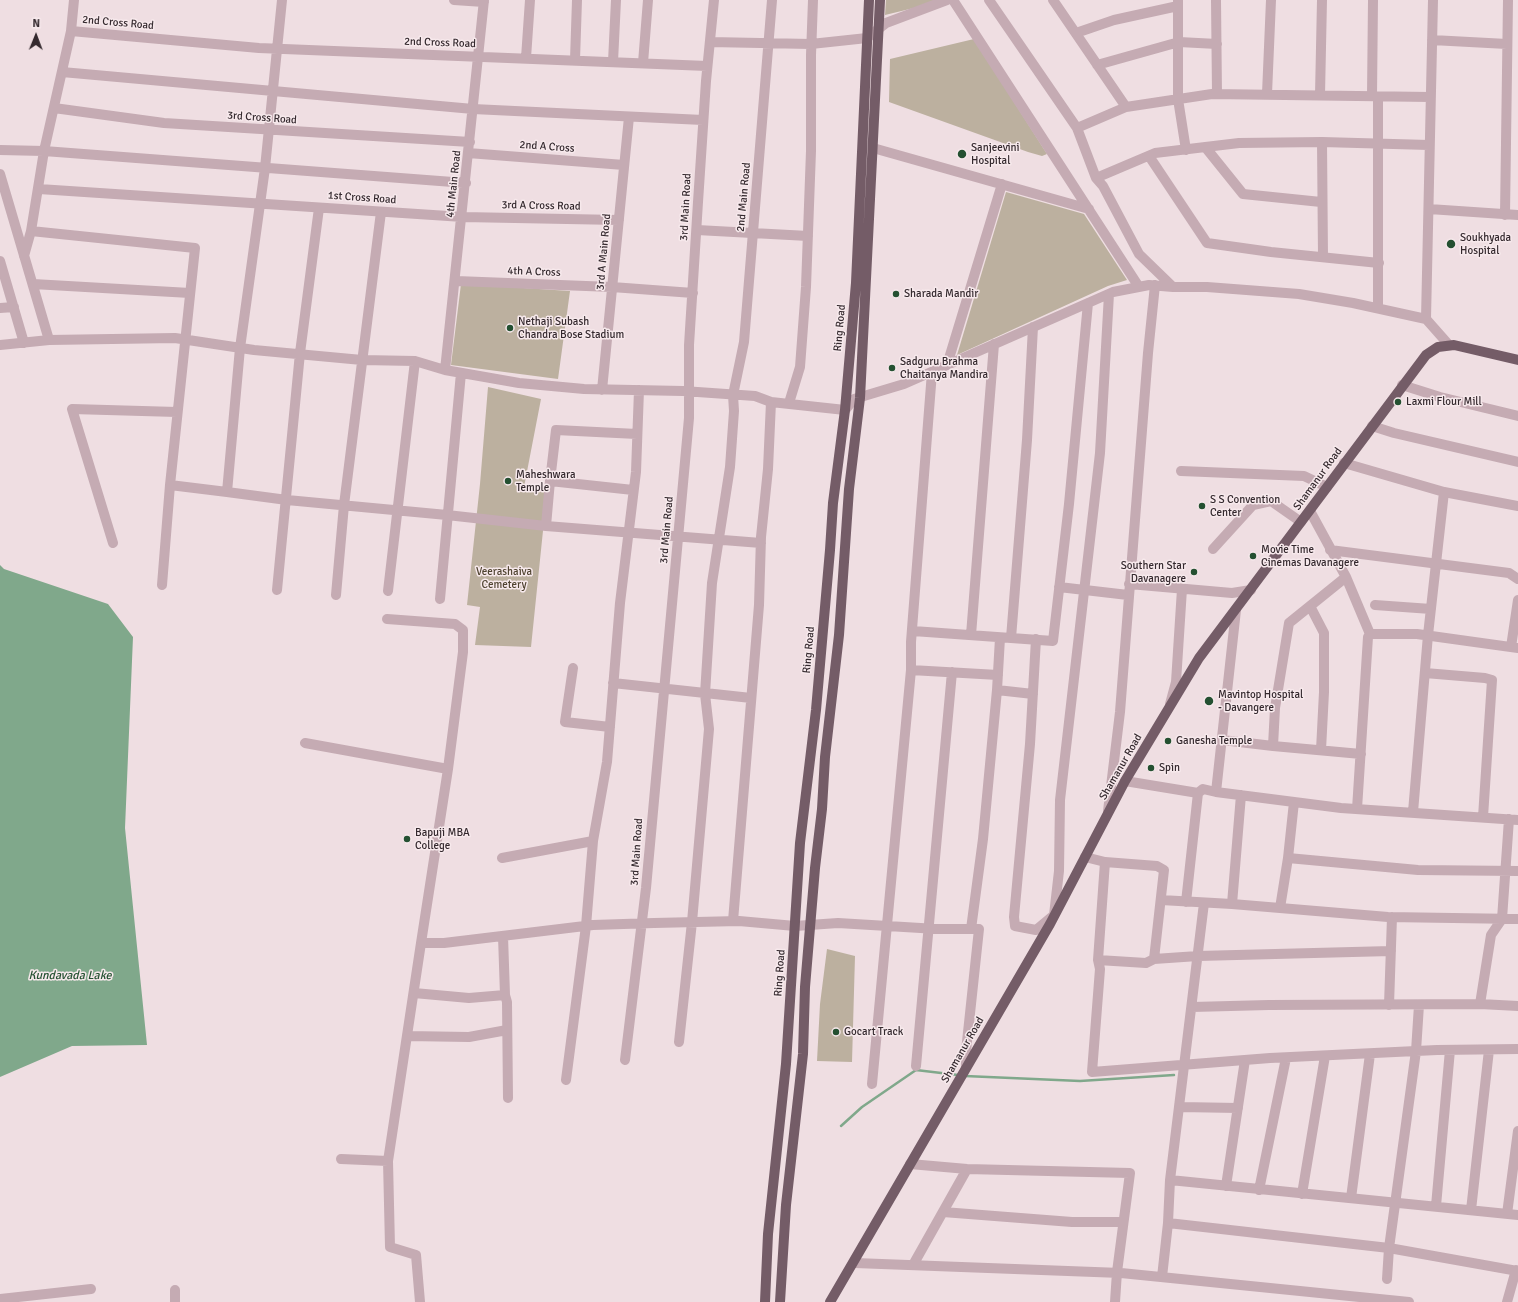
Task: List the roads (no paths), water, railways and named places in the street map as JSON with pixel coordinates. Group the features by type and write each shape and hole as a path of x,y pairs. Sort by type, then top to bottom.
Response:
{"main road":[{"name":"Ring Road","path":"764,1302 768,1234 785,1071 800,843 816,710 833,503 845,410 856,283 869,0"},
{"name":"Ring Road","path":"780,1302 786,1205 803,1054 806,987 825,757 839,636 849,489 860,398 880,28 880,0"},
{"name":"Shamanur Road","path":"830,1302 855,1263 910,1164 1054,915 1125,781 1199,658 1310,511 1402,385 1426,355 1438,347 1462,346 1518,360"}],"street":[{"path":"71,31 74,0"},
{"path":"227,492 240,348 265,168 282,0"},
{"path":"454,0 484,1"},
{"path":"526,58 530,0"},
{"path":"575,60 577,0"},
{"path":"613,62 616,0"},
{"path":"643,63 648,0"},
{"name":"3rd Main Road","path":"625,1060 642,923 661,738 663,688 669,649 689,418 688,392 693,293 704,120 714,0"},
{"name":"2nd Main Road","path":"679,1042 692,922 709,729 705,694 712,583 730,467 734,411 733,395 744,342 772,0"},
{"path":"789,403 800,367 808,236 813,0"},
{"path":"710,42 811,44 867,38 880,28 947,0"},
{"path":"954,0 1139,287"},
{"path":"989,0 1077,128 1096,178 1103,186 1139,254 1173,287"},
{"path":"1216,0 1217,94"},
{"path":"1267,94 1271,0"},
{"path":"1320,95 1322,0"},
{"path":"1373,0 1375,97 1378,144 1378,308"},
{"path":"1426,319 1433,0"},
{"path":"1506,215 1508,0"},
{"name":"4th Main Road","path":"445,370 463,217 468,153 484,1"},
{"path":"1057,1 1076,33 1126,107"},
{"path":"1076,33 1114,20 1178,3 1178,99 1186,150"},
{"name":"2nd Cross Road","path":"24,256 31,231 39,189 44,151 71,31 278,49 708,66"},
{"path":"1432,40 1507,44"},
{"path":"1097,65 1179,42 1217,44"},
{"path":"62,72 473,109 704,120"},
{"path":"1077,128 1126,107 1217,94 1430,97"},
{"name":"3rd Cross Road","path":"54,108 164,123 470,142"},
{"name":"3rd A Main Road","path":"602,390 629,117"},
{"path":"1096,178 1155,153 1239,143 1322,142 1429,145"},
{"path":"1322,142 1321,202 1323,257"},
{"path":"873,148 1089,209"},
{"path":"1206,148 1242,194 1321,202"},
{"path":"0,150 44,151 466,183"},
{"name":"2nd A Cross","path":"468,153 624,165"},
{"path":"1149,156 1207,243 1270,252 1379,263"},
{"path":"0,174 49,340"},
{"path":"947,365 1002,184"},
{"name":"1st Cross Road","path":"39,189 463,217"},
{"path":"277,590 287,500 300,353 319,208"},
{"path":"1429,209 1518,216"},
{"path":"336,595 344,505 381,212"},
{"name":"3rd A Cross Road","path":"463,217 619,220"},
{"path":"697,230 808,236"},
{"path":"31,231 195,248 177,412 162,585"},
{"path":"1,265 24,343"},
{"name":"4th A Cross","path":"456,281 612,287 693,293"},
{"path":"33,284 190,293"},
{"path":"1108,814 1120,712 1128,595 1155,285"},
{"path":"0,345 49,340 175,338 240,348 362,360 415,361 445,370 519,383 602,390 639,390 755,396 770,402 845,410 854,400 904,384 1110,294 1155,285 1173,287 1207,287 1299,294 1378,308 1426,319 1449,346"},
{"path":"1036,639 1033,694 1014,918 1015,926 1036,930 1054,915 1059,871 1060,800 1100,452 1110,294"},
{"path":"913,631 1053,641 1088,303"},
{"path":"0,308 14,307"},
{"path":"1011,638 1027,440 1033,327"},
{"path":"971,635 994,344"},
{"path":"388,591 396,510 415,361"},
{"path":"872,1084 911,670 932,372"},
{"path":"440,599 461,373"},
{"path":"1402,385 1440,397 1518,416"},
{"path":"566,1080 586,926 593,841 607,762 613,683 633,490 639,390"},
{"path":"733,921 759,605 761,543 768,469 770,402"},
{"path":"113,543 72,409 177,412"},
{"path":"1372,426 1394,433 1518,462"},
{"path":"546,526 556,430 637,434"},
{"path":"1344,463 1444,492 1518,506"},
{"path":"1181,472 1304,476 1327,487"},
{"path":"550,481 633,490"},
{"path":"170,485 287,500 546,526 761,543"},
{"path":"1413,812 1428,635 1444,492"},
{"path":"1213,549 1253,505 1272,501 1301,522"},
{"path":"1310,511 1346,577 1370,634 1368,637 1357,809"},
{"path":"1330,550 1509,573 1518,579"},
{"path":"1274,746 1275,708 1289,623 1346,577"},
{"path":"1129,584 1232,593 1251,590"},
{"path":"1059,587 1128,595"},
{"path":"1168,711 1176,682 1182,589"},
{"path":"1370,634 1428,635 1514,647 1518,600"},
{"path":"1375,605 1431,609"},
{"path":"1310,606 1324,633 1324,692 1321,750"},
{"path":"1216,792 1236,610"},
{"path":"387,619 455,624 463,630 464,652 448,769 388,1161 390,1247 416,1255 420,1302"},
{"path":"971,929 983,838 998,690 1000,638"},
{"path":"573,668 565,722 610,727"},
{"path":"911,670 998,675"},
{"path":"916,1066 952,672"},
{"path":"1425,673 1485,678 1492,680 1483,817"},
{"path":"613,683 751,698"},
{"path":"998,690 1033,694"},
{"path":"1222,740 1361,754"},
{"path":"305,743 448,769"},
{"path":"1125,781 1198,793"},
{"path":"1186,902 1198,793 1203,789 1216,792 1357,809 1514,820 1506,870 1502,919 1491,934 1480,1004"},
{"path":"1232,904 1241,795"},
{"path":"1280,908 1288,858 1294,802"},
{"path":"502,858 593,841"},
{"path":"1085,857 1105,862 1157,866 1164,870 1154,959"},
{"path":"1288,858 1418,870 1518,871"},
{"path":"1105,862 1098,960 1100,969 1092,1072 1245,1060 1416,1051 1518,1049"},
{"path":"1161,900 1232,904 1392,917 1518,919"},
{"path":"1162,1277 1168,1223 1170,1180 1204,903"},
{"path":"1389,1005 1392,917"},
{"path":"421,943 444,943 586,926 642,923 733,921 812,926 838,922 888,926 979,929 963,1072"},
{"path":"503,936 505,996 507,1002 508,1098"},
{"path":"1098,960 1146,963 1154,959 1198,956 1391,951"},
{"path":"414,993 469,998 505,996"},
{"path":"1192,1007 1480,1004 1518,1006"},
{"path":"1387,1279 1389,1248 1416,1051 1419,1005"},
{"path":"407,1036 469,1037 507,1030"},
{"path":"1436,1206 1450,1050"},
{"path":"1471,1210 1489,1050"},
{"path":"1350,1198 1370,1054"},
{"path":"1302,1194 1325,1056"},
{"path":"1259,1190 1286,1058"},
{"path":"1226,1186 1245,1060"},
{"path":"1180,1106 1238,1108"},
{"path":"1507,1214 1515,1176 1518,1131"},
{"path":"341,1159 388,1161"},
{"path":"910,1164 967,1170 1130,1173 1117,1272 1115,1302"},
{"path":"914,1265 967,1170"},
{"path":"1170,1180 1518,1215"},
{"path":"943,1212 1072,1222 1123,1222"},
{"path":"1168,1223 1389,1248 1517,1270 1507,1302"},
{"path":"855,1263 1117,1272 1409,1302"},
{"path":"0,1299 91,1289"},
{"path":"175,1290 175,1302"}],"water":[{"name":"Kundavada Lake","path":"0,565 4,569 108,604 133,637 125,828 147,1045 72,1046 0,1077"}],"waterway":[{"path":"841,1126 862,1107 916,1070 958,1075"},
{"path":"965,1076 1080,1081 1174,1075"}],"place":[{"name":"Sanjeevini Hospital","path":"962,154"},
{"name":"Soukhyada Hospital","path":"1451,244"},
{"name":"Sharada Mandir","path":"896,294"},
{"name":"Nethaji Subash Chandra Bose Stadium","path":"510,328"},
{"name":"Sadguru Brahma Chaitanya Mandira","path":"892,368"},
{"name":"Laxmi Flour Mill","path":"1398,402"},
{"name":"Maheshwara Temple","path":"508,481"},
{"name":"S S Convention Center","path":"1202,506"},
{"name":"Movie Time Cinemas Davanagere","path":"1253,556"},
{"name":"Southern Star Davanagere","path":"1194,572"},
{"name":"Mavintop Hospital - Davangere","path":"1209,701"},
{"name":"Ganesha Temple","path":"1168,741"},
{"name":"Spin","path":"1151,768"},
{"name":"Bapuji MBA College","path":"407,839"},
{"name":"Gocart Track","path":"836,1032"}],"park label":[{"name":"Veerashaiva Cemetery","path":"504,578"}]}
